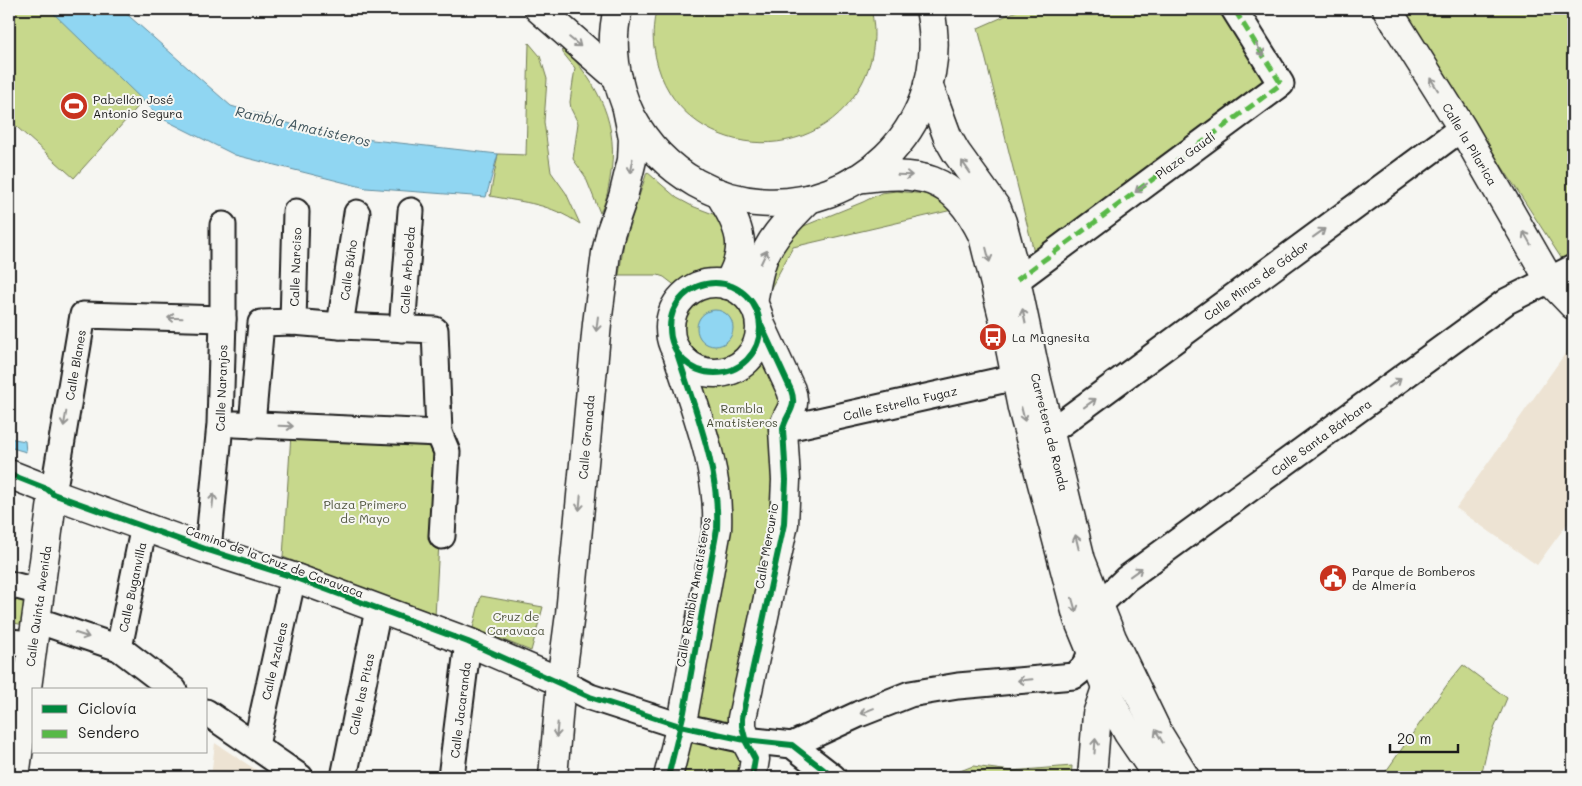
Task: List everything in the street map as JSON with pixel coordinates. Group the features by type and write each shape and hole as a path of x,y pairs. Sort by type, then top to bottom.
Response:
{"main road":[{"path":"539,9 621,89"},
{"path":"618,9 614,35 614,59 621,89 637,127 651,146 667,163 687,178 708,189 730,197 754,202 777,203 808,199 846,186 878,165 901,140 914,120 928,84 934,52 934,27 930,9"},
{"name":"Calle la Pilarica","path":"1387,9 1462,128 1562,274 1573,305"},
{"name":"Carretera de Ronda","path":"928,84 948,138 997,209 1009,244 1038,380 1081,560 1119,652 1158,733 1185,777"},
{"name":"Calle Granada","path":"553,777 597,324 606,253 632,160 633,138 621,89"},
{"name":"Carretera de Ronda","path":"856,180 882,176 915,176 937,183 966,204 984,236 1007,333 1022,408 1078,619 1106,685 1107,713 1128,733 1158,777"},
{"path":"719,193 734,218 740,240 740,258 727,285"},
{"path":"756,314 739,290 727,285 713,283 700,286 688,292 672,314 670,327 672,341 677,353 686,363 698,370 711,373 724,372 747,360 755,349 760,336 756,314 761,264 778,232 808,199"},
{"name":"Calle Mercurio","path":"752,777 754,759 745,740 742,718 784,524 786,480 783,429 793,407 793,395 756,314"},
{"name":"Calle Rambla Amatisteros","path":"668,777 680,726 717,529 718,514 717,495 710,458 677,353"},
{"name":"Camino de la Cruz de Caravaca","path":"9,474 47,489 53,494 208,550 293,577 468,642 561,682"},
{"name":"Calle Quinta Avenida","path":"15,777 26,635 40,592 53,494"},
{"path":"1106,685 1119,652"},
{"path":"1092,777 1107,713"}],"street":[{"name":"Plaza Gaudí","path":"1016,280 1281,84 1234,9"},
{"name":"Calle Minas de Gádor","path":"1050,432 1462,128"},
{"name":"Calle Arboleda","path":"402,329 411,211"},
{"name":"Calle Narciso","path":"293,322 296,212"},
{"name":"Calle Búho","path":"340,326 357,213"},
{"name":"Calle Naranjos","path":"208,550 220,424 223,320 222,225"},
{"name":"Calle Santa Bárbara","path":"1100,604 1126,579 1507,301 1562,274"},
{"name":"Calle Blanes","path":"53,494 83,315 223,320"},
{"path":"252,425 261,323 293,322 435,330 439,433 447,452 442,536"},
{"name":"Calle Estrella Fugaz","path":"783,429 1016,377"},
{"path":"220,424 439,433"},
{"name":"Calle Buganvilla","path":"119,648 144,526"},
{"name":"Calle Azaleas","path":"256,745 293,577"},
{"path":"9,584 40,592"},
{"name":"Calle las Pitas","path":"344,777 378,610"},
{"path":"26,635 119,648 171,688"},
{"name":"Calle Jacaranda","path":"451,777 468,642"},
{"path":"561,682 590,697 680,726 745,740 792,744 910,694 958,686 1074,676 1084,669 1091,649"},
{"path":"1074,676 1094,694 1107,713"},
{"path":"208,713 300,777"},
{"path":"792,744 833,777"}],"shaded area":[{"path":"1569,348 1573,349 1573,516 1537,565 1456,508"},
{"path":"215,743 267,777 211,777"}],"green space":[{"name":"Pabellón José Antonio Segura","path":"9,9 54,9 152,91 74,178 9,120"},
{"path":"656,9 871,9 874,28 872,56 862,83 839,113 810,133 778,142 744,141 712,131 685,112 665,83 653,42"},
{"path":"1021,9 1229,9 1275,82 1036,260 978,28"},
{"path":"1400,9 1573,9 1573,260 1567,267"},
{"path":"529,43 540,56 547,79 544,122 551,172 566,193 580,224 547,208 526,202 490,196 498,154 526,155"},
{"path":"562,46 587,75 604,107 609,123 612,141 610,179 608,192 600,213 585,176 573,159 578,123 571,109 570,102 575,68 563,53"},
{"path":"647,172 677,198 718,218 730,241 724,264 716,272 696,275 677,287 664,277 658,275 619,275 624,242"},
{"path":"896,191 925,194 950,207 952,210 793,247 766,297 773,262 799,228 881,193"},
{"path":"716,292 736,298 746,308 752,328 746,348 736,358 716,364 696,358 686,348 680,328 686,308 696,298"},
{"name":"Rambla Amatisteros","path":"762,359 785,392 781,491 728,726 698,719 689,707 727,537 701,383 721,383 733,380 748,371"},
{"name":"Plaza Primero de Mayo","path":"291,434 436,440 444,449 435,617 283,557"},
{"path":"9,589 34,593 29,626 9,622"},
{"name":"Cruz de Caravaca","path":"481,596 543,607 531,651 473,628"},
{"path":"1463,665 1507,698 1489,741 1481,777 1382,777 1449,682"},
{"path":"687,738 741,750 746,777 673,777"},
{"path":"973,766 1011,771 1072,766 1071,777 945,777"}],"water":[{"path":"49,9 121,9 231,106 328,135 498,154 486,197 366,188 235,155 161,118"},
{"path":"715,310 728,315 733,328 728,341 715,346 702,341 697,328 702,315"},
{"path":"9,438 25,441 26,452 9,447"}],"marked path":[{"path":"1017,280 1281,84 1234,9"}],"cycle path":[{"path":"715,283 732,287 747,296 756,311 760,328 756,345 747,360 732,369 715,373 698,369 683,360 674,345 670,328 674,311 683,296 698,287 715,283"},
{"path":"752,777 755,759 746,742 742,718 784,524 786,480 783,429 793,402 791,390 760,323"},
{"path":"668,777 684,712 717,529 715,484 705,440 677,353"},
{"path":"9,474 47,489 53,494 208,550 293,577 468,642 590,697 680,726 745,740 792,745 833,777"}],"place":[{"name":"Pabellón José Antonio Segura","path":"74,106"},
{"name":"La Magnesita","path":"993,337"},
{"name":"Parque de Bomberos de Almería","path":"1333,578"}]}
